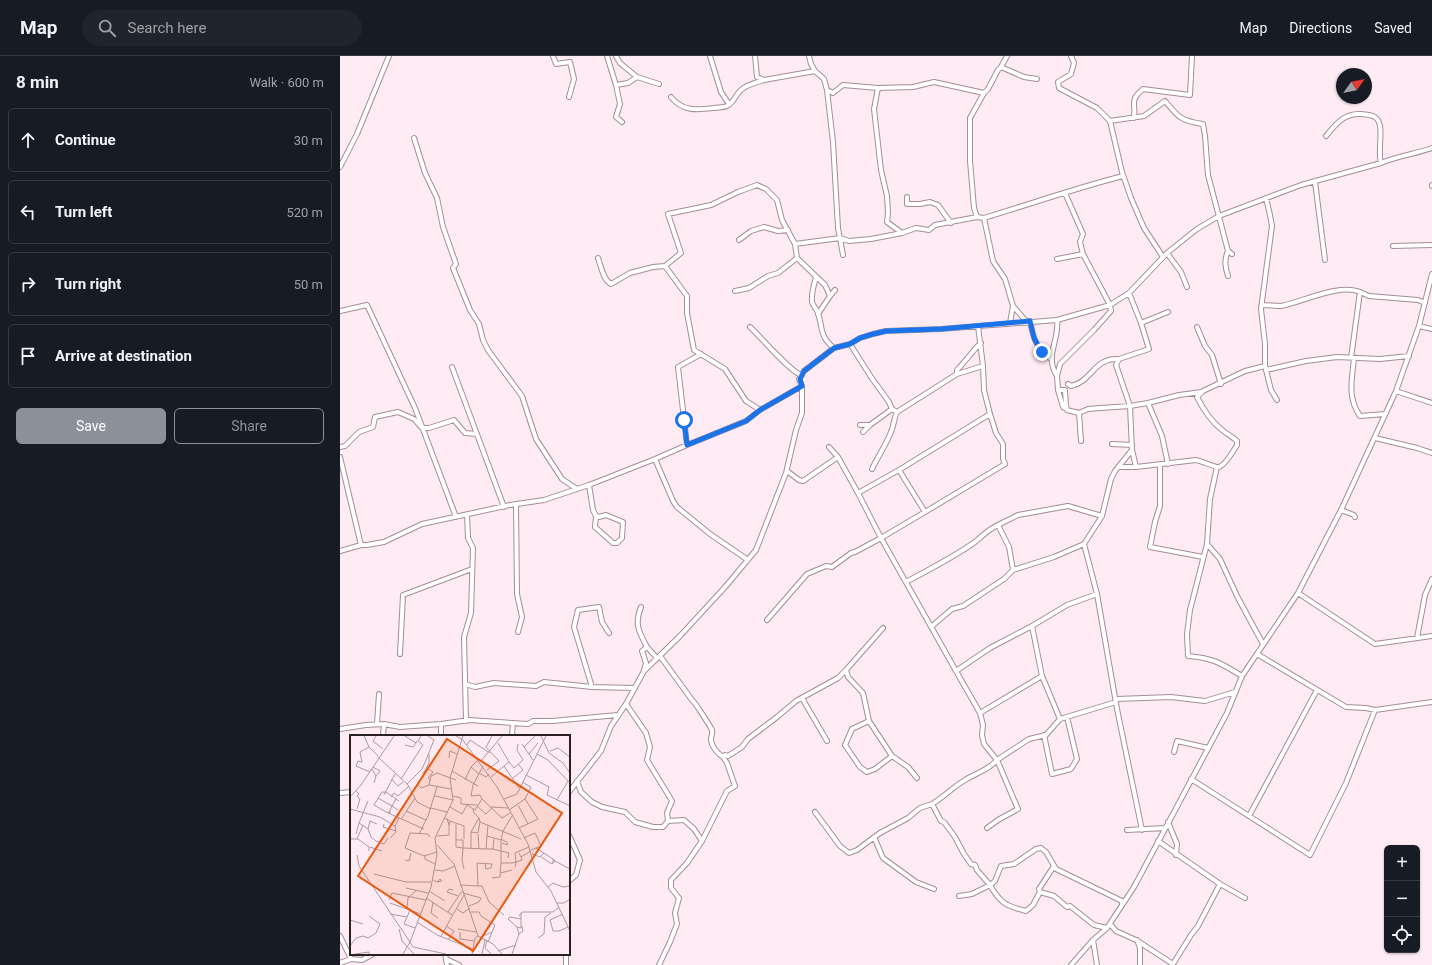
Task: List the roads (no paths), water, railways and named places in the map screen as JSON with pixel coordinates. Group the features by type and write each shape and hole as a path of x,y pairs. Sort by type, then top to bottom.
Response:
{"street":[{"path":"340,167 357,134 389,56"},
{"path":"553,56 556,64 570,62 574,79 569,97"},
{"path":"607,56 620,104 616,117 622,122"},
{"path":"616,56 620,63 637,77 659,84"},
{"path":"710,56 721,92 729,104"},
{"path":"755,56 757,77 764,80"},
{"path":"809,56 815,71 824,79 827,90 833,142 836,204 843,255"},
{"path":"977,217 974,208 970,161 970,118 1007,56"},
{"path":"1071,56 1074,63 1071,74 1058,82 1059,88 1097,108 1110,121 1123,176 1144,228 1163,257"},
{"path":"1134,118 1134,100 1137,94 1143,89 1190,95 1192,56"},
{"path":"1001,67 1024,77 1037,79"},
{"path":"671,97 676,104 689,109 724,107 735,100 737,94 742,89 764,80 815,71"},
{"path":"616,85 628,84 637,77"},
{"path":"827,90 833,93 843,86 878,88 913,87 934,82 984,93"},
{"path":"878,88 874,109 881,170 887,196 888,213 886,222 902,233"},
{"path":"1110,121 1144,116 1165,101 1177,116 1191,123 1203,124 1206,136 1208,175 1228,251 1232,254"},
{"path":"1326,136 1339,121 1345,117 1354,114 1371,115 1379,122 1379,157 1381,163"},
{"path":"414,138 425,173 437,198 443,227 454,254 456,264 453,268 470,310 479,324 483,340 496,362 522,396 536,439 562,479 577,489"},
{"path":"644,671 680,636 756,550 787,471 796,430 802,412 802,386 800,379 804,371 834,348 850,344 860,338 886,331 1057,320 1110,305 1129,293 1167,253 1197,229 1219,216 1266,198 1315,182 1394,158 1416,154 1432,148"},
{"path":"795,244 840,238 849,241 871,239 902,233 916,228 929,230 935,225 977,217 984,218 1091,184 1123,176"},
{"path":"1315,182 1325,260"},
{"path":"598,258 605,277 611,284 630,273 653,267 665,266 681,253 668,214 711,205 756,185 766,189 776,200 782,220 795,244 797,258 825,285 830,296"},
{"path":"1065,193 1083,234 1080,242 1083,254 1110,305 1111,311 1060,364 1057,376 1058,390 1064,407 1067,410 1079,413 1088,409 1148,403 1203,391 1221,384 1246,371 1306,361 1337,357 1380,359 1408,356"},
{"path":"907,197 907,204 930,202 938,205 951,223"},
{"path":"1266,198 1272,226 1262,305 1262,321 1265,344 1265,368 1271,390 1277,400"},
{"path":"984,218 993,261 1005,279 1013,306 1010,323"},
{"path":"739,240 751,231 764,227 778,231 788,230"},
{"path":"1393,246 1432,244"},
{"path":"1228,251 1225,257 1225,267 1228,276"},
{"path":"1167,253 1181,272 1186,287"},
{"path":"1057,259 1083,254"},
{"path":"735,291 749,288 768,276 778,274 797,258"},
{"path":"665,266 687,296 687,313 694,350 725,369 746,401 760,410"},
{"path":"1071,965 1093,940 1108,926 1134,887 1227,713 1242,676 1298,592 1341,510 1396,391 1419,326 1432,274"},
{"path":"816,277 812,300 818,314 822,332 827,342 834,348"},
{"path":"818,314 835,290"},
{"path":"1262,305 1280,306 1334,291 1355,290 1368,296 1418,300 1425,303"},
{"path":"1360,292 1352,358 1351,397 1360,416 1385,414"},
{"path":"1068,384 1071,386 1084,381 1097,366 1112,359 1119,359 1149,349 1141,323 1129,293"},
{"path":"340,311 367,305 415,408 456,517"},
{"path":"1013,306 1028,321 1038,347 1051,359"},
{"path":"1141,323 1168,312"},
{"path":"1057,320 1058,326 1054,339 1051,359 1053,370 1057,376"},
{"path":"767,620 807,574 826,566 832,567 851,553 882,538 1005,464 1003,459 1003,444 996,433 984,390 981,343 978,326"},
{"path":"1419,326 1432,329"},
{"path":"750,327 772,346 788,367 802,375"},
{"path":"1198,327 1205,346 1212,355 1221,384"},
{"path":"957,374 958,370 973,350 981,343"},
{"path":"850,344 889,402 892,409 897,412"},
{"path":"687,445 678,367 700,354"},
{"path":"1119,359 1116,365 1130,406 1132,450 1136,466"},
{"path":"872,469 895,424 894,419 897,412 957,374 982,366"},
{"path":"452,367 504,507"},
{"path":"340,550 384,542 422,524 544,500 589,485 746,421 760,410 802,386"},
{"path":"1058,390 1065,390 1067,410"},
{"path":"1118,467 1168,464 1196,460 1217,467 1222,466 1237,445 1237,441 1221,430 1202,407 1197,397 1203,391"},
{"path":"1396,391 1432,403"},
{"path":"1148,403 1162,436 1168,464"},
{"path":"863,432 892,409"},
{"path":"340,447 345,446 359,432 373,427 375,417 398,412 414,419 422,428 429,428 454,420 465,433 477,434"},
{"path":"1079,413 1081,441"},
{"path":"858,493 900,470 990,414"},
{"path":"860,425 870,425"},
{"path":"1375,438 1432,453"},
{"path":"1112,444 1132,445"},
{"path":"829,447 838,457 980,713 983,725 982,735 984,744 997,760 1018,810 986,828"},
{"path":"931,627 952,609 963,606 1004,579 1014,570 1054,557 1084,544 1102,516 1111,480 1115,471 1132,450"},
{"path":"340,457 361,545"},
{"path":"787,471 799,480 803,481 838,457"},
{"path":"655,459 677,507 710,534 748,560"},
{"path":"1160,464 1160,506 1150,547 1203,557"},
{"path":"1217,467 1210,499 1207,544 1190,610 1187,634 1188,656 1204,657 1215,660 1242,676"},
{"path":"900,470 925,512"},
{"path":"589,485 593,510 596,516 595,527 613,543 617,543 622,538 623,522 606,515 599,517 596,516"},
{"path":"516,505 517,594 522,617 518,632"},
{"path":"906,582 976,541 989,529 1018,514 1068,506 1102,516"},
{"path":"1341,510 1354,515 1355,517"},
{"path":"466,720 464,637 471,613 473,548 468,538 467,515"},
{"path":"998,525 1009,547 1014,570"},
{"path":"1084,544 1097,594 1116,701 1142,830"},
{"path":"1207,544 1220,559 1238,598 1263,644"},
{"path":"400,654 403,596 472,569"},
{"path":"1416,638 1425,595 1432,579"},
{"path":"1298,592 1375,644 1432,636"},
{"path":"956,671 990,648 1032,626 1067,605 1097,594"},
{"path":"592,686 574,627 578,610 599,607 602,622 609,633"},
{"path":"641,607 637,617 639,632 647,647 659,657 692,700 696,703 712,730 712,743 718,754 727,763 735,786 727,791 702,840 687,863 671,880 670,888 679,898 675,913 677,924 659,965"},
{"path":"1032,626 1042,676 1060,719"},
{"path":"723,758 725,755 728,756 742,747 748,739 796,701 838,678 883,628"},
{"path":"570,791 601,751 611,726 635,688 644,671 646,663 642,651 647,647"},
{"path":"1256,654 1346,707 1375,710 1432,702"},
{"path":"846,670 848,677 863,693 869,721 892,756 908,767 917,778"},
{"path":"980,713 1042,676"},
{"path":"465,684 475,687 494,683 536,686 544,682 635,688"},
{"path":"1250,816 1317,690"},
{"path":"815,812 840,846 849,853 857,850 874,837 908,818 920,808 940,800 965,780 993,764 1029,739 1044,736 1060,719 1116,701 1171,697 1205,701 1235,692"},
{"path":"377,724 379,694"},
{"path":"802,698 827,742"},
{"path":"577,781 581,792 592,802 602,807 625,812 635,822 653,827 664,827 668,821 667,813 672,801 647,760 650,747 646,733 626,704"},
{"path":"1191,779 1310,855 1346,783 1375,710"},
{"path":"340,729 377,724 400,727 441,724 466,720 528,724 533,721 552,722 618,715"},
{"path":"1044,736 1052,774 1071,769 1077,759 1067,717"},
{"path":"869,721 852,729 845,745 860,767 867,772 875,769 892,756"},
{"path":"512,735 513,723"},
{"path":"383,735 384,724"},
{"path":"441,724 441,735"},
{"path":"1174,752 1177,741 1208,748"},
{"path":"340,793 350,792"},
{"path":"932,804 939,817 955,837 964,854 972,864 975,865 977,870 990,885 996,897 1010,907 1026,911 1033,905 1040,892 1039,889 1054,866"},
{"path":"668,821 684,820 694,829 702,840"},
{"path":"1168,822 1177,844 1176,855"},
{"path":"1127,830 1165,828"},
{"path":"570,837 580,860 576,876 570,880"},
{"path":"874,837 883,858 916,882 934,889"},
{"path":"1158,841 1176,855 1220,884 1245,898"},
{"path":"959,896 972,894 990,885 995,881 1001,866 1014,864 1036,848 1041,848 1046,852 1056,869 1107,893 1122,901 1122,903"},
{"path":"1040,892 1054,896 1067,907 1070,906 1094,925 1108,926 1136,940 1174,964 1191,934 1198,926 1220,884"},
{"path":"340,936 351,960"},
{"path":"1093,940 1097,965"},
{"path":"1136,940 1140,948 1140,965"},
{"path":"340,963 351,960 362,960 371,955"},
{"path":"446,956 447,965"},
{"path":"446,956 459,965"}]}
